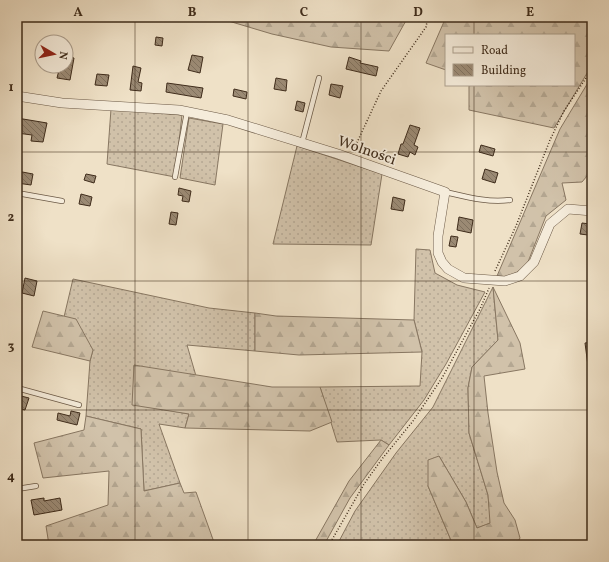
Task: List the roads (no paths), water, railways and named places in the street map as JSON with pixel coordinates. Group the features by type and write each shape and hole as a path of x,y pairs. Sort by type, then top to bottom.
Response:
{"street":[{"name":"Wolności","path":"17,96 62,103 179,110 228,120 349,158 446,192"},
{"path":"446,192 437,243 438,253 442,262 452,273 464,278 491,281 510,280 520,276 526,272 534,262 550,224 568,208 592,211"}],"lane":[{"path":"302,143 319,78"},
{"path":"175,178 187,112"},
{"path":"446,192 480,200 510,200"},
{"path":"17,194 62,201"},
{"path":"17,388 79,405"},
{"path":"17,489 36,486"}]}
